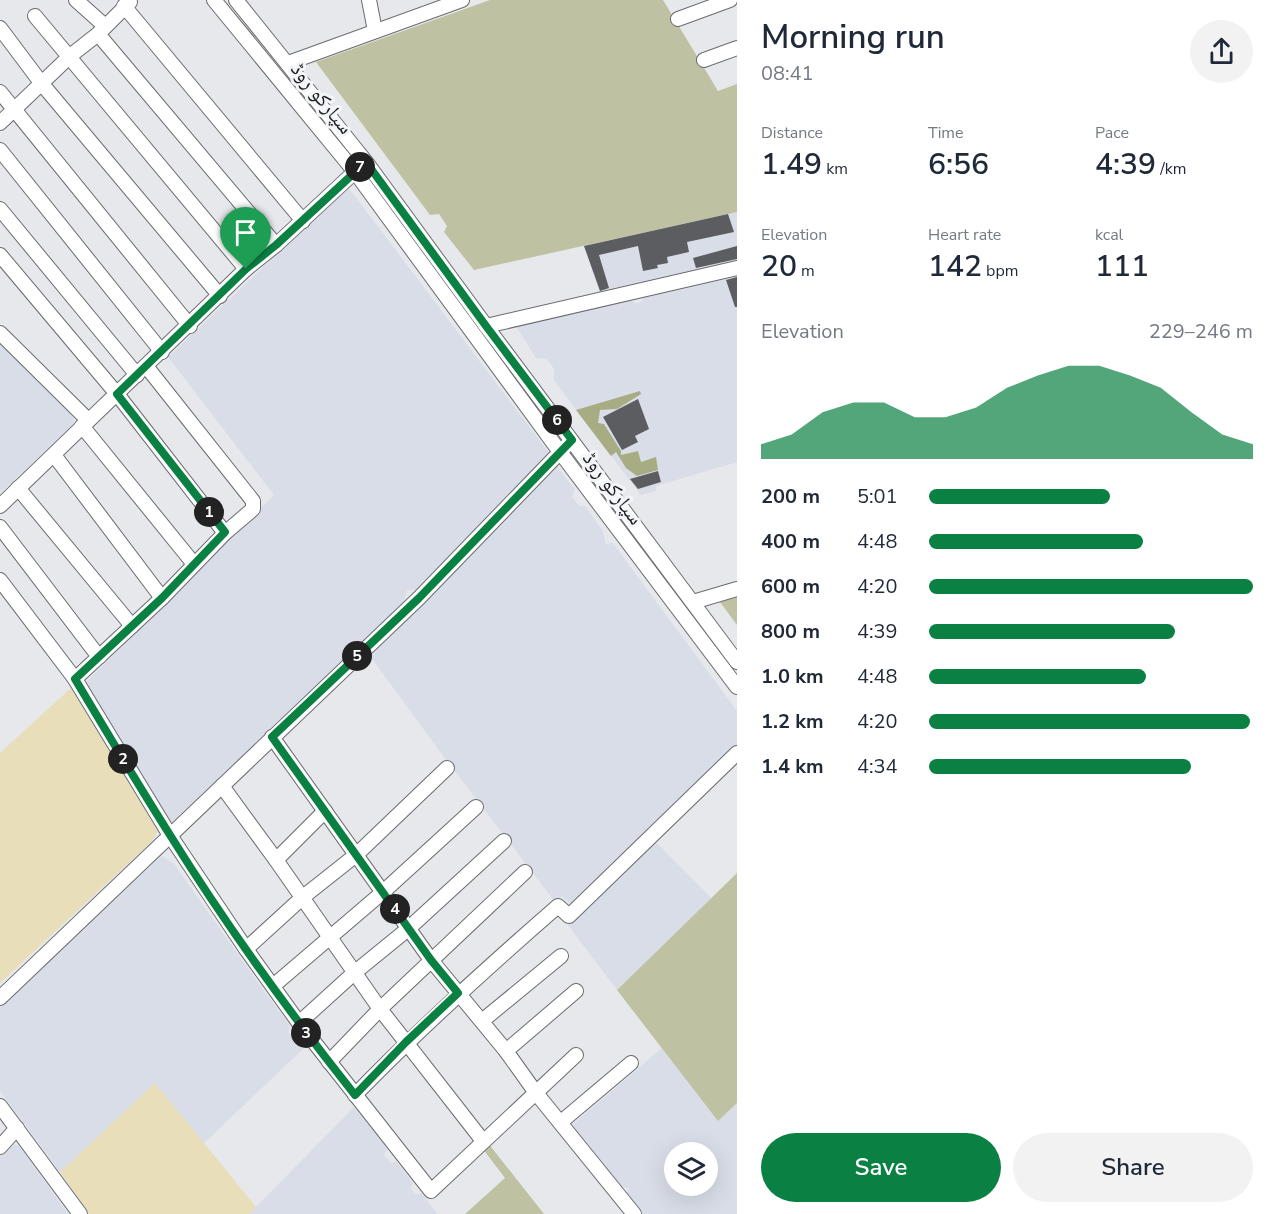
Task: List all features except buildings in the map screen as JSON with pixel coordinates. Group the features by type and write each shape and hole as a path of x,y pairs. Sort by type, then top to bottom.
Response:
{"street":[{"path":"76,0 276,245"},
{"name":"سپارکو روڈ","path":"214,0 355,172 560,452 737,687"},
{"name":"سپارکو روڈ","path":"236,0 366,162 737,662"},
{"path":"369,0 375,31"},
{"path":"288,63 462,0"},
{"path":"678,18 730,0"},
{"path":"0,123 128,3 303,221"},
{"path":"35,16 246,269"},
{"path":"0,28 42,84 220,296"},
{"path":"704,60 737,48"},
{"path":"0,92 190,326"},
{"path":"0,150 162,352"},
{"path":"0,506 190,326 246,269 303,221 366,162"},
{"path":"0,209 253,501 253,509 225,532 162,598 75,679"},
{"path":"0,255 117,394 225,532"},
{"path":"486,326 737,268"},
{"path":"0,333 85,423 194,564"},
{"path":"0,998 419,598 572,440"},
{"path":"54,455 162,598"},
{"path":"18,488 132,626"},
{"path":"0,527 99,657"},
{"path":"0,580 75,679 171,837 246,949 299,1023 431,1191 576,1054"},
{"path":"693,602 737,589"},
{"path":"272,737 431,960 634,1214"},
{"path":"355,1095 458,993 558,906 569,916 737,753"},
{"path":"246,949 303,897 356,855 447,768"},
{"path":"222,786 303,897 380,1009 483,1141"},
{"path":"273,986 383,892 476,807"},
{"path":"276,860 325,811"},
{"path":"299,1023 354,973 408,929 504,841"},
{"path":"329,1062 380,1009 525,872"},
{"path":"482,1021 561,956"},
{"path":"506,1051 576,991"},
{"path":"561,1122 632,1063"},
{"path":"0,1106 80,1214"},
{"path":"0,1147 17,1128"}],"shaded area":[{"path":"348,187 549,453 415,590 407,590 404,602 360,646 170,824 84,684 274,495 168,357"},
{"path":"737,212 737,264 632,288 627,286 615,288 613,293 601,296 584,246"},
{"path":"737,274 737,462 656,486 656,491 641,495 553,379 555,370 547,359 536,358 516,326 630,300 636,304 641,302 645,296"},
{"path":"0,344 72,414 74,423 0,493"},
{"path":"556,465 575,490 572,497 579,506 585,506 603,531 606,545 612,542 737,711 737,747 574,907 562,896 555,902 370,656"},
{"path":"654,840 711,898 617,990 568,925"},
{"path":"162,856 174,864 289,1024 289,1034 301,1039 306,1046 203,1144 155,1083 60,1172 0,1091 0,1007"},
{"path":"662,1048 718,1121 737,1103 737,1214 639,1214 623,1197 629,1189 618,1185 571,1126"},
{"path":"354,1107 387,1148 384,1155 391,1163 396,1161 413,1183 411,1188 416,1195 421,1193 438,1214 249,1214"},
{"path":"12,1143 20,1147 68,1214 0,1214 0,1157"}],"green space":[{"path":"490,0 663,0 718,91 737,84 737,212 474,270 444,232 447,226 439,214 430,215 316,62"},
{"path":"640,391 641,394 617,409 600,410 598,423 604,424 621,451 621,455 638,451 641,462 656,457 658,470 637,476 626,468 616,452 611,456 576,410"},
{"path":"737,596 737,625 720,602"},
{"path":"737,873 737,1103 718,1121 617,990"},
{"path":"488,1143 544,1214 465,1214 505,1178 483,1149"}],"sand":[{"path":"71,688 158,831 152,841 0,983 0,753"},
{"path":"155,1083 256,1207 249,1214 89,1214 60,1172"}],"route":[{"path":"366,162 572,440 419,598 272,737 408,929 458,993 355,1095 299,1023 246,949 171,837 75,679 162,598 225,532 117,394 190,326 246,269 303,221 366,162"}]}
